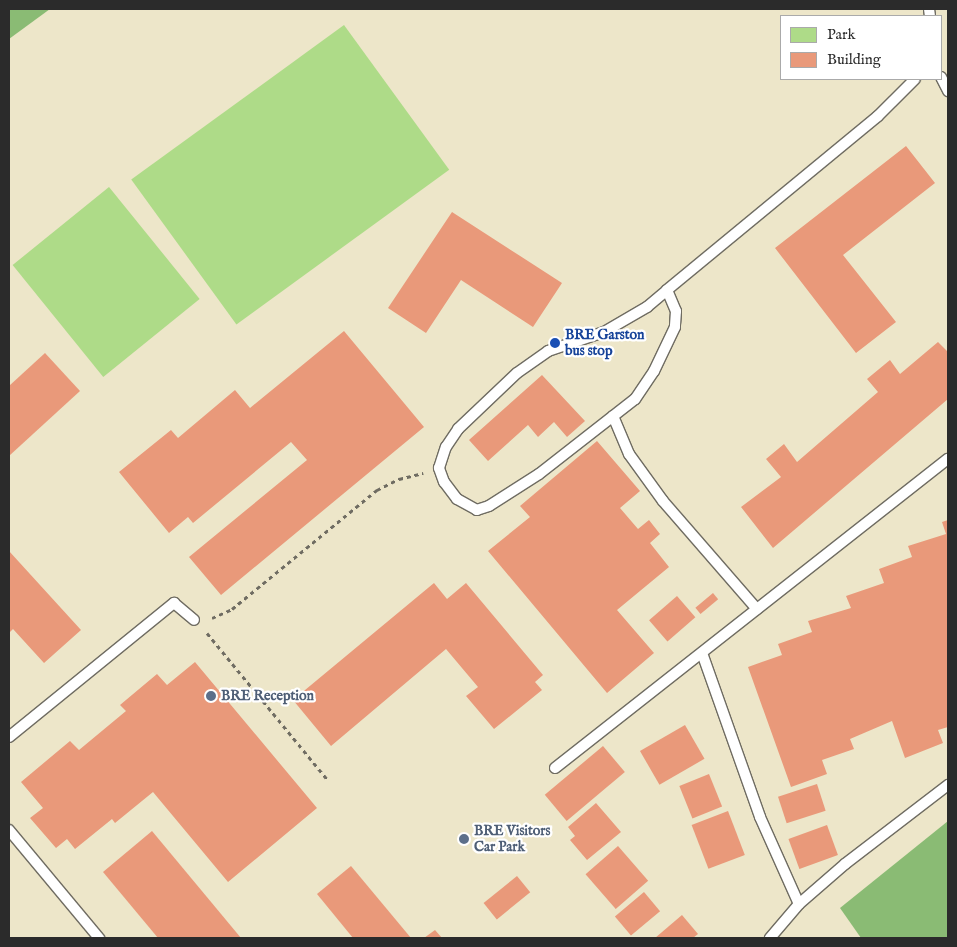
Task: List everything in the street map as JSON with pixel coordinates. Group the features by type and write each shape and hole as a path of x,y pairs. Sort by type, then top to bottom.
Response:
{"lane":[{"path":"942,79 948,91"},
{"path":"667,290 676,312 675,326 654,371 640,392 613,416 539,474 489,506 477,510 467,507 444,482 439,468 446,447 458,429 517,374 548,351 604,332 648,307 667,290 878,116 914,80"},
{"path":"613,416 628,454 664,501 757,610"},
{"path":"555,768 948,459"},
{"path":"9,736 174,603 194,620"},
{"path":"702,653 760,817 799,904"},
{"path":"770,938 799,904 845,864 948,785"},
{"path":"9,830 99,938"}],"path":[{"path":"194,620 218,617 232,609 377,490 399,479 439,468"},
{"path":"194,620 217,644 327,779"}],"green space":[{"path":"9,9 50,9 9,39"},
{"path":"344,25 449,170 236,324 131,180"},
{"path":"109,187 200,299 103,377 13,265"},
{"path":"948,821 948,938 861,938 840,908"}],"building":[{"path":"906,146 935,183 843,255 896,322 856,353 775,248"},
{"path":"452,212 562,283 533,327 461,280 426,333 388,308"},
{"path":"344,331 424,427 221,595 189,557 307,460 291,442 193,523 188,517 169,533 119,472 171,430 178,438 235,390 250,408"},
{"path":"938,342 948,352 948,399 773,548 741,507 781,477 766,459 784,444 797,462 878,392 867,379 890,360 900,374"},
{"path":"45,353 80,391 9,456 9,386"},
{"path":"542,375 585,421 567,437 554,422 538,437 528,425 488,461 469,440"},
{"path":"597,441 640,491 620,508 638,529 649,520 660,534 650,543 669,567 617,610 654,653 607,693 488,551 530,517 520,506"},
{"path":"948,520 948,727 938,730 943,743 905,758 892,721 850,739 854,749 822,760 827,774 791,787 748,667 782,655 778,644 812,632 808,621 851,608 846,596 884,583 879,569 912,557 908,546 946,534 942,522"},
{"path":"9,551 81,630 44,663 13,629 9,633"},
{"path":"434,583 447,599 466,583 543,675 535,682 542,690 494,729 466,696 478,687 446,649 331,746 293,700"},
{"path":"713,593 718,599 701,614 695,608"},
{"path":"677,596 695,617 667,641 649,620"},
{"path":"195,662 317,808 228,882 153,792 115,823 112,819 75,849 67,839 56,848 30,818 43,808 21,782 70,741 79,750 126,711 120,705 157,674 167,685"},
{"path":"685,725 704,759 659,785 640,751"},
{"path":"603,746 625,772 567,821 545,795"},
{"path":"709,774 722,806 692,818 679,786"},
{"path":"817,784 826,811 787,823 778,797"},
{"path":"596,803 621,832 587,860 570,840 575,836 568,827"},
{"path":"728,811 745,855 708,869 692,825"},
{"path":"827,825 838,855 799,869 788,839"},
{"path":"152,831 241,938 158,938 103,872"},
{"path":"618,846 648,881 616,909 586,874"},
{"path":"351,866 411,938 353,938 317,894"},
{"path":"517,876 530,892 497,919 484,903"},
{"path":"644,892 660,911 631,936 615,916"},
{"path":"682,915 698,934 693,938 655,938"},
{"path":"435,930 442,938 424,938"}],"place":[{"name":"BRE Garston bus stop","path":"555,343"},
{"name":"BRE Reception","path":"211,696"},
{"name":"BRE Visitors Car Park","path":"464,839"}]}
